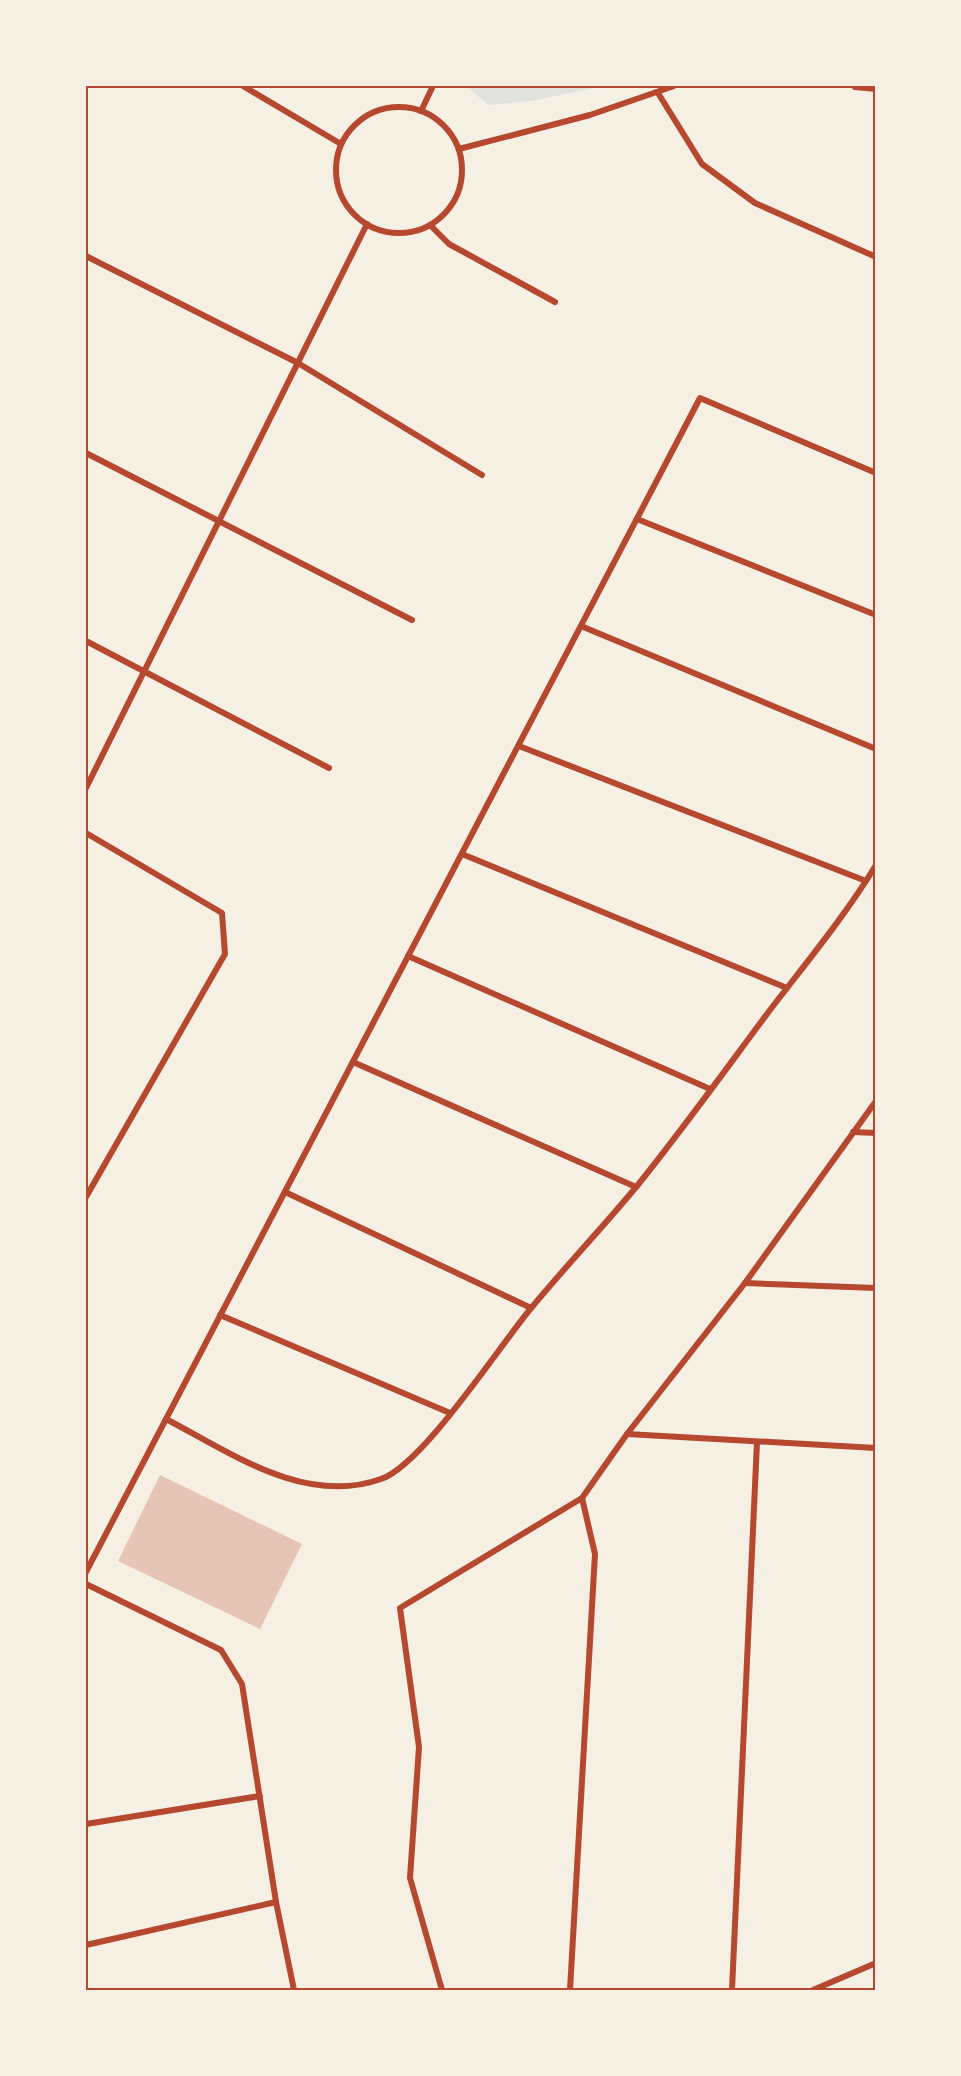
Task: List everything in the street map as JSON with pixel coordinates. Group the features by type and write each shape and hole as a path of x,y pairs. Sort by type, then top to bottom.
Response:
{"street":[{"path":"243,86 341,144"},
{"path":"421,111 433,86"},
{"path":"459,149 590,115 674,86"},
{"path":"855,87 876,89"},
{"path":"658,93 702,164 755,203 876,257"},
{"path":"397,106 421,111 444,126 459,149 462,171 458,192 447,211 430,225 409,232 387,232 367,224 349,209 339,189 336,166 341,144 354,125 374,112 397,106"},
{"path":"86,788 367,224"},
{"path":"430,225 449,244 555,302"},
{"path":"86,256 298,363 482,475"},
{"path":"86,1572 700,398 876,473"},
{"path":"86,453 412,620"},
{"path":"637,519 876,615"},
{"path":"581,626 876,749"},
{"path":"86,641 328,768"},
{"path":"519,746 866,881"},
{"path":"86,834 222,913 225,954 86,1197"},
{"path":"462,854 787,988"},
{"path":"166,1419 277,1476 312,1485 351,1486 382,1479 404,1466 450,1413 531,1308 636,1187 787,988 876,865"},
{"path":"408,956 711,1089"},
{"path":"353,1062 636,1187"},
{"path":"442,1990 410,1878 419,1747 400,1608 582,1498 627,1434 745,1282 876,1101"},
{"path":"853,1132 876,1133"},
{"path":"285,1192 531,1308"},
{"path":"745,1282 876,1288"},
{"path":"220,1315 450,1413"},
{"path":"627,1434 876,1448"},
{"path":"732,1990 757,1442"},
{"path":"570,1990 595,1554 582,1498"},
{"path":"86,1584 220,1650 242,1684 276,1902 294,1990"},
{"path":"86,1824 261,1796"},
{"path":"86,1945 276,1902"},
{"path":"813,1990 876,1963"}],"shaded area":[{"path":"465,86 604,86 531,101 489,105"}],"building":[{"path":"160,1475 302,1544 260,1629 118,1561"}]}
